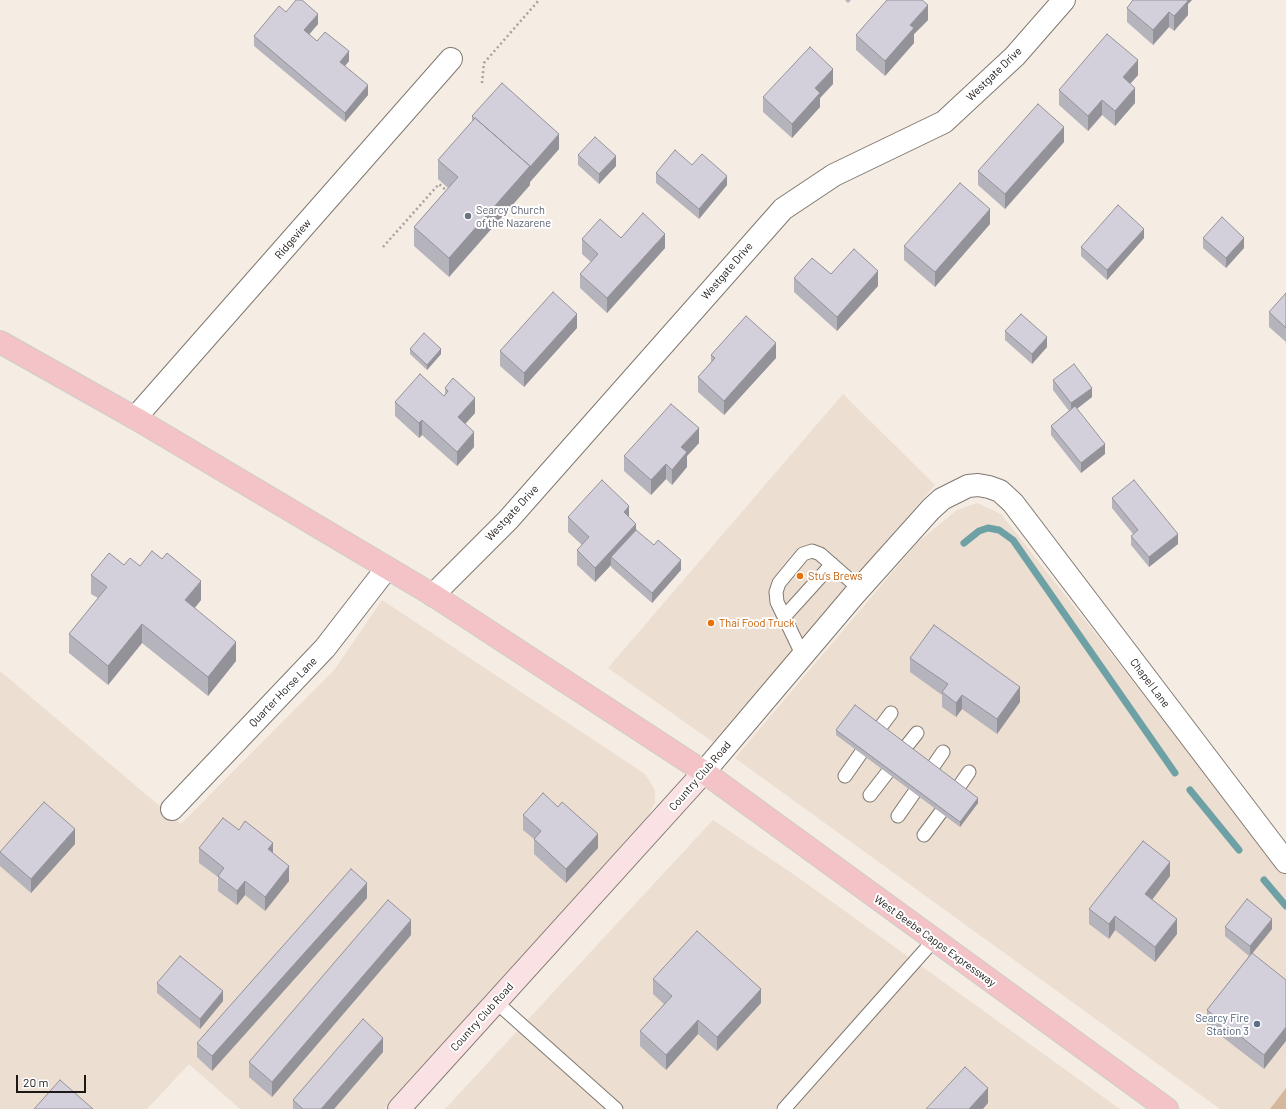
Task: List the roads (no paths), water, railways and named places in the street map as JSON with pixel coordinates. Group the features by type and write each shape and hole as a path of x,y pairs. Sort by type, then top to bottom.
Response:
{"main road":[{"name":"West Beebe Capps Expressway","path":"0,342 134,418 433,595 704,772 1167,1109"}],"street":[{"name":"Westgate Drive","path":"433,595 508,520 782,209 834,175 944,122 1015,56 1064,0"},
{"name":"Ridgeview","path":"134,418 451,59"},
{"name":"Country Club Road","path":"399,1109 704,772 860,589 931,509 942,499 968,486 978,485 1000,491 1013,503"},
{"name":"Chapel Lane","path":"1013,503 1286,862"},
{"name":"Quarter Horse Lane","path":"172,809 325,648 387,568"}],"lane":[{"path":"803,656 777,602 776,592 779,583 803,554 812,551 820,554 860,589"},
{"path":"784,617 832,564"},
{"path":"879,729 891,713"},
{"path":"905,748 917,733"},
{"path":"932,768 943,752"},
{"path":"844,776 861,753"},
{"path":"958,788 969,772"},
{"path":"870,795 887,773"},
{"path":"898,816 914,793"},
{"path":"924,835 941,812"},
{"path":"784,1109 934,940"},
{"path":"496,1002 616,1109"}],"waterway":[{"path":"964,543 979,531 988,528 999,530 1013,540 1175,773"},
{"path":"1190,790 1239,850"},
{"path":"1264,880 1286,906"}],"place":[{"name":"Searcy Church of the Nazarene","path":"468,216"},
{"name":"Stu's Brews","path":"800,576"},
{"name":"Thai Food Truck","path":"711,623"},
{"name":"Searcy Fire Station 3","path":"1257,1024"}]}
